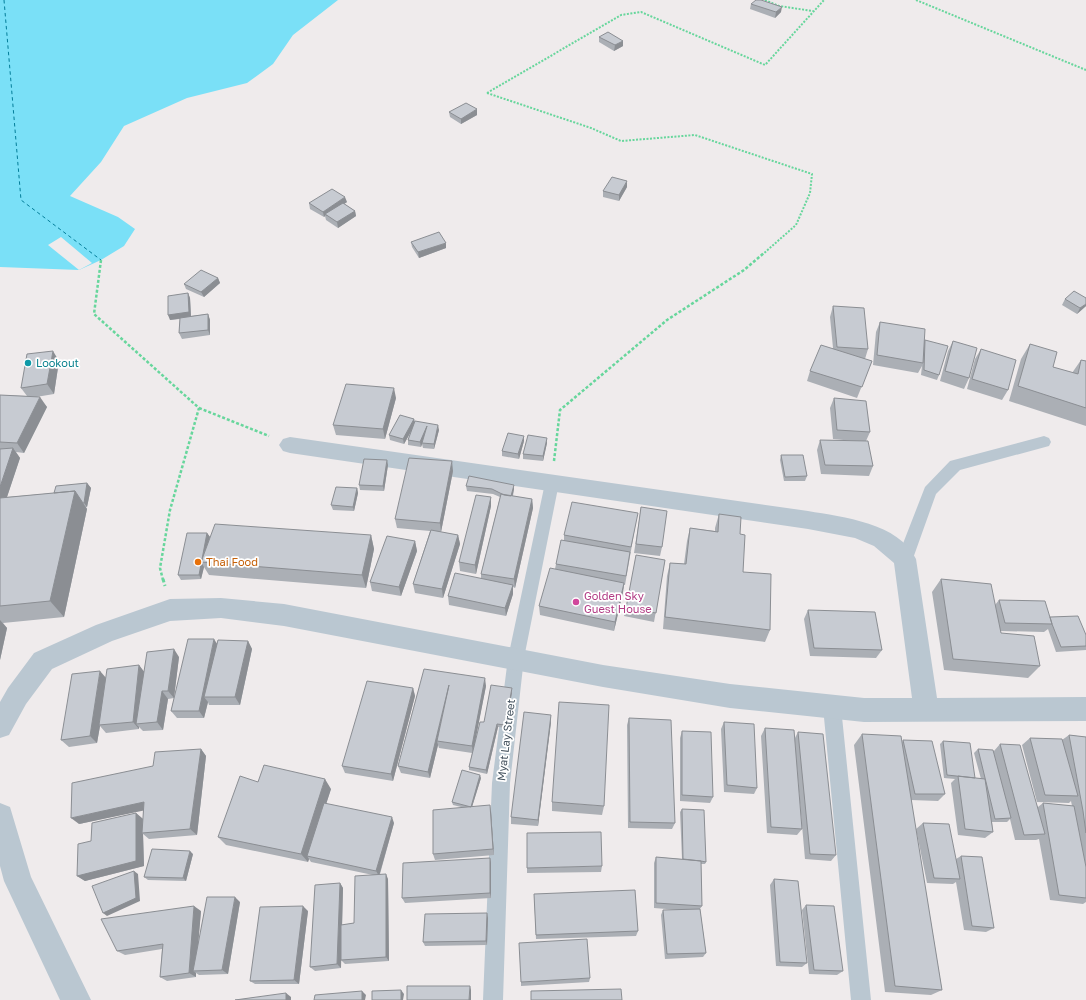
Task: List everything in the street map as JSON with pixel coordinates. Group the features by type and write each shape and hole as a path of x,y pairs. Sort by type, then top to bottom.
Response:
{"street":[{"path":"290,445 808,520 857,529 882,539 905,559 926,710"},
{"path":"0,726 17,696 43,662 105,633 170,610 221,608 284,615 516,658 603,676 723,694 832,707 864,710 1086,709"},
{"path":"0,816 18,881 76,1000"}],"lane":[{"path":"905,559 930,491 955,465 1044,442"},
{"name":"Myat Lay Street","path":"493,1000 501,783 516,658 552,483"},
{"path":"832,707 860,1000"}],"path":[{"path":"765,0 779,6 814,11"},
{"path":"552,483 560,410 667,320 744,270 796,225 810,193 812,174 695,135 621,141 591,128 486,93 621,15 641,12 765,65 824,0"},
{"path":"916,0 1086,70"},
{"path":"101,260 94,314 199,408 290,445"},
{"path":"170,610 160,568 170,510 199,408"}],"water":[{"path":"0,0 338,0 293,35 273,64 247,83 187,98 124,126 101,162 70,196 118,217 135,229 124,246 101,260 79,270 0,267"}],"pier":[{"path":"61,237 92,263 79,270 48,245"}],"building":[{"path":"756,0 761,0 782,7 776,12 751,4"},
{"path":"608,32 623,41 615,45 599,37"},
{"path":"466,103 477,109 461,119 449,112"},
{"path":"612,177 627,181 619,195 603,191"},
{"path":"332,189 345,197 323,212 309,203"},
{"path":"343,203 355,211 337,222 325,214"},
{"path":"439,232 446,243 418,252 411,242"},
{"path":"201,270 218,278 201,292 184,284"},
{"path":"1074,291 1086,298 1086,304 1080,308 1065,299"},
{"path":"188,293 189,312 168,315 168,296"},
{"path":"833,306 864,308 868,349 837,347"},
{"path":"208,314 208,330 179,333 180,318"},
{"path":"880,322 925,329 923,363 877,355"},
{"path":"925,340 948,346 939,375 924,370"},
{"path":"953,341 977,348 969,378 945,371"},
{"path":"1030,344 1057,352 1053,367 1078,374 1081,360 1086,361 1086,408 1018,386"},
{"path":"821,345 872,361 862,387 810,371"},
{"path":"981,349 1016,360 1008,390 972,379"},
{"path":"53,351 47,384 21,388 27,354"},
{"path":"346,384 394,388 383,429 333,425"},
{"path":"0,395 40,397 17,443 0,442"},
{"path":"834,398 866,401 870,432 837,430"},
{"path":"400,415 414,419 403,439 389,435"},
{"path":"415,421 438,425 434,444 422,443 427,426 420,442 408,440"},
{"path":"508,433 524,436 518,454 502,451"},
{"path":"528,435 547,438 543,456 523,454"},
{"path":"820,440 868,441 873,466 825,465"},
{"path":"13,448 0,487 0,449"},
{"path":"781,455 803,455 807,476 785,477"},
{"path":"409,458 452,461 440,523 395,519"},
{"path":"364,459 387,460 383,486 359,485"},
{"path":"469,476 514,485 511,496 504,495 492,489 466,486"},
{"path":"87,483 84,503 75,491 54,493 56,486"},
{"path":"336,487 357,488 353,507 331,505"},
{"path":"75,491 50,601 0,606 0,498"},
{"path":"501,494 532,499 514,579 481,574"},
{"path":"476,495 491,497 475,565 459,562"},
{"path":"572,502 638,513 631,547 564,535"},
{"path":"641,507 667,511 662,547 636,544"},
{"path":"719,514 741,517 740,534 745,535 743,572 771,574 770,630 665,617 670,563 686,564 690,528 718,532"},
{"path":"215,524 371,535 362,575 201,562"},
{"path":"431,530 458,535 442,589 413,584"},
{"path":"187,533 207,533 199,575 178,575"},
{"path":"387,536 415,541 399,587 370,582"},
{"path":"561,540 630,552 626,576 556,564"},
{"path":"636,555 665,560 656,613 626,608"},
{"path":"550,568 624,583 615,622 539,606"},
{"path":"455,573 513,585 505,608 448,596"},
{"path":"941,579 991,584 1001,633 1034,636 1040,666 953,659"},
{"path":"999,600 1045,601 1052,624 1005,623"},
{"path":"808,610 875,612 882,650 814,648"},
{"path":"1078,616 1086,635 1086,646 1061,647 1050,617"},
{"path":"188,639 214,639 199,711 171,711"},
{"path":"218,640 248,641 235,697 204,697"},
{"path":"174,649 168,691 162,691 157,722 136,724 147,652"},
{"path":"139,665 133,722 99,725 107,669"},
{"path":"424,669 485,678 472,746 437,741 449,685 428,772 398,766"},
{"path":"100,671 90,736 61,740 72,674"},
{"path":"367,681 413,688 391,774 342,766"},
{"path":"491,685 512,688 505,725 497,724 486,770 469,767 480,722 484,722"},
{"path":"559,702 609,705 604,806 552,802"},
{"path":"524,712 551,715 538,820 511,817"},
{"path":"629,718 671,720 675,823 630,822"},
{"path":"724,722 754,724 757,788 727,785"},
{"path":"765,728 794,730 802,829 771,827"},
{"path":"682,731 711,732 713,797 682,795"},
{"path":"798,732 823,734 836,855 810,854"},
{"path":"862,734 901,736 942,990 895,986"},
{"path":"1069,735 1086,737 1086,833 1083,811"},
{"path":"1030,738 1062,739 1078,796 1045,795"},
{"path":"903,740 932,741 945,794 915,794"},
{"path":"943,741 970,743 975,778 947,775"},
{"path":"1000,744 1020,745 1045,834 1024,835"},
{"path":"201,749 190,829 142,833 144,802 71,818 72,783 153,766 155,752"},
{"path":"978,749 993,750 1011,818 995,819"},
{"path":"264,765 325,779 301,854 218,837 240,776 258,782"},
{"path":"462,770 480,775 471,807 452,802"},
{"path":"958,776 985,779 993,832 965,829"},
{"path":"324,803 392,817 376,871 307,856"},
{"path":"1043,803 1074,806 1086,867 1086,898 1059,895"},
{"path":"490,805 493,849 433,854 433,810"},
{"path":"682,809 704,810 706,862 683,859"},
{"path":"136,813 136,861 77,876 78,844 91,841 92,823"},
{"path":"923,823 949,824 960,879 934,878"},
{"path":"601,832 602,866 527,868 527,833"},
{"path":"152,849 190,851 183,878 144,877"},
{"path":"961,856 982,857 994,928 972,926"},
{"path":"656,857 701,861 702,906 656,903"},
{"path":"490,858 490,893 402,898 403,863"},
{"path":"134,871 136,898 103,913 92,886"},
{"path":"386,874 386,957 341,960 341,925 354,923 355,876"},
{"path":"774,879 798,881 807,963 780,962"},
{"path":"340,883 337,964 310,967 315,885"},
{"path":"635,890 638,931 536,935 534,894"},
{"path":"207,897 235,897 222,970 193,971"},
{"path":"806,905 834,906 843,971 814,970"},
{"path":"194,906 189,973 160,977 163,944 117,951 101,919"},
{"path":"303,906 294,980 250,981 260,907"},
{"path":"700,909 706,953 667,954 663,910"},
{"path":"487,913 486,941 423,942 425,914"},
{"path":"587,939 590,978 521,982 519,943"},
{"path":"407,986 470,986 469,1000 407,1000"},
{"path":"621,989 622,1000 531,1000 531,991"},
{"path":"401,990 401,1000 372,1000 372,991"},
{"path":"362,991 362,1000 314,1000 315,995"},
{"path":"286,993 286,1000 235,1000"}],"ferry route":[{"path":"4,0 21,200 101,260"}],"place":[{"name":"Lookout","path":"28,363"},
{"name":"Thai Food","path":"198,562"},
{"name":"Golden Sky Guest House","path":"576,602"}]}
